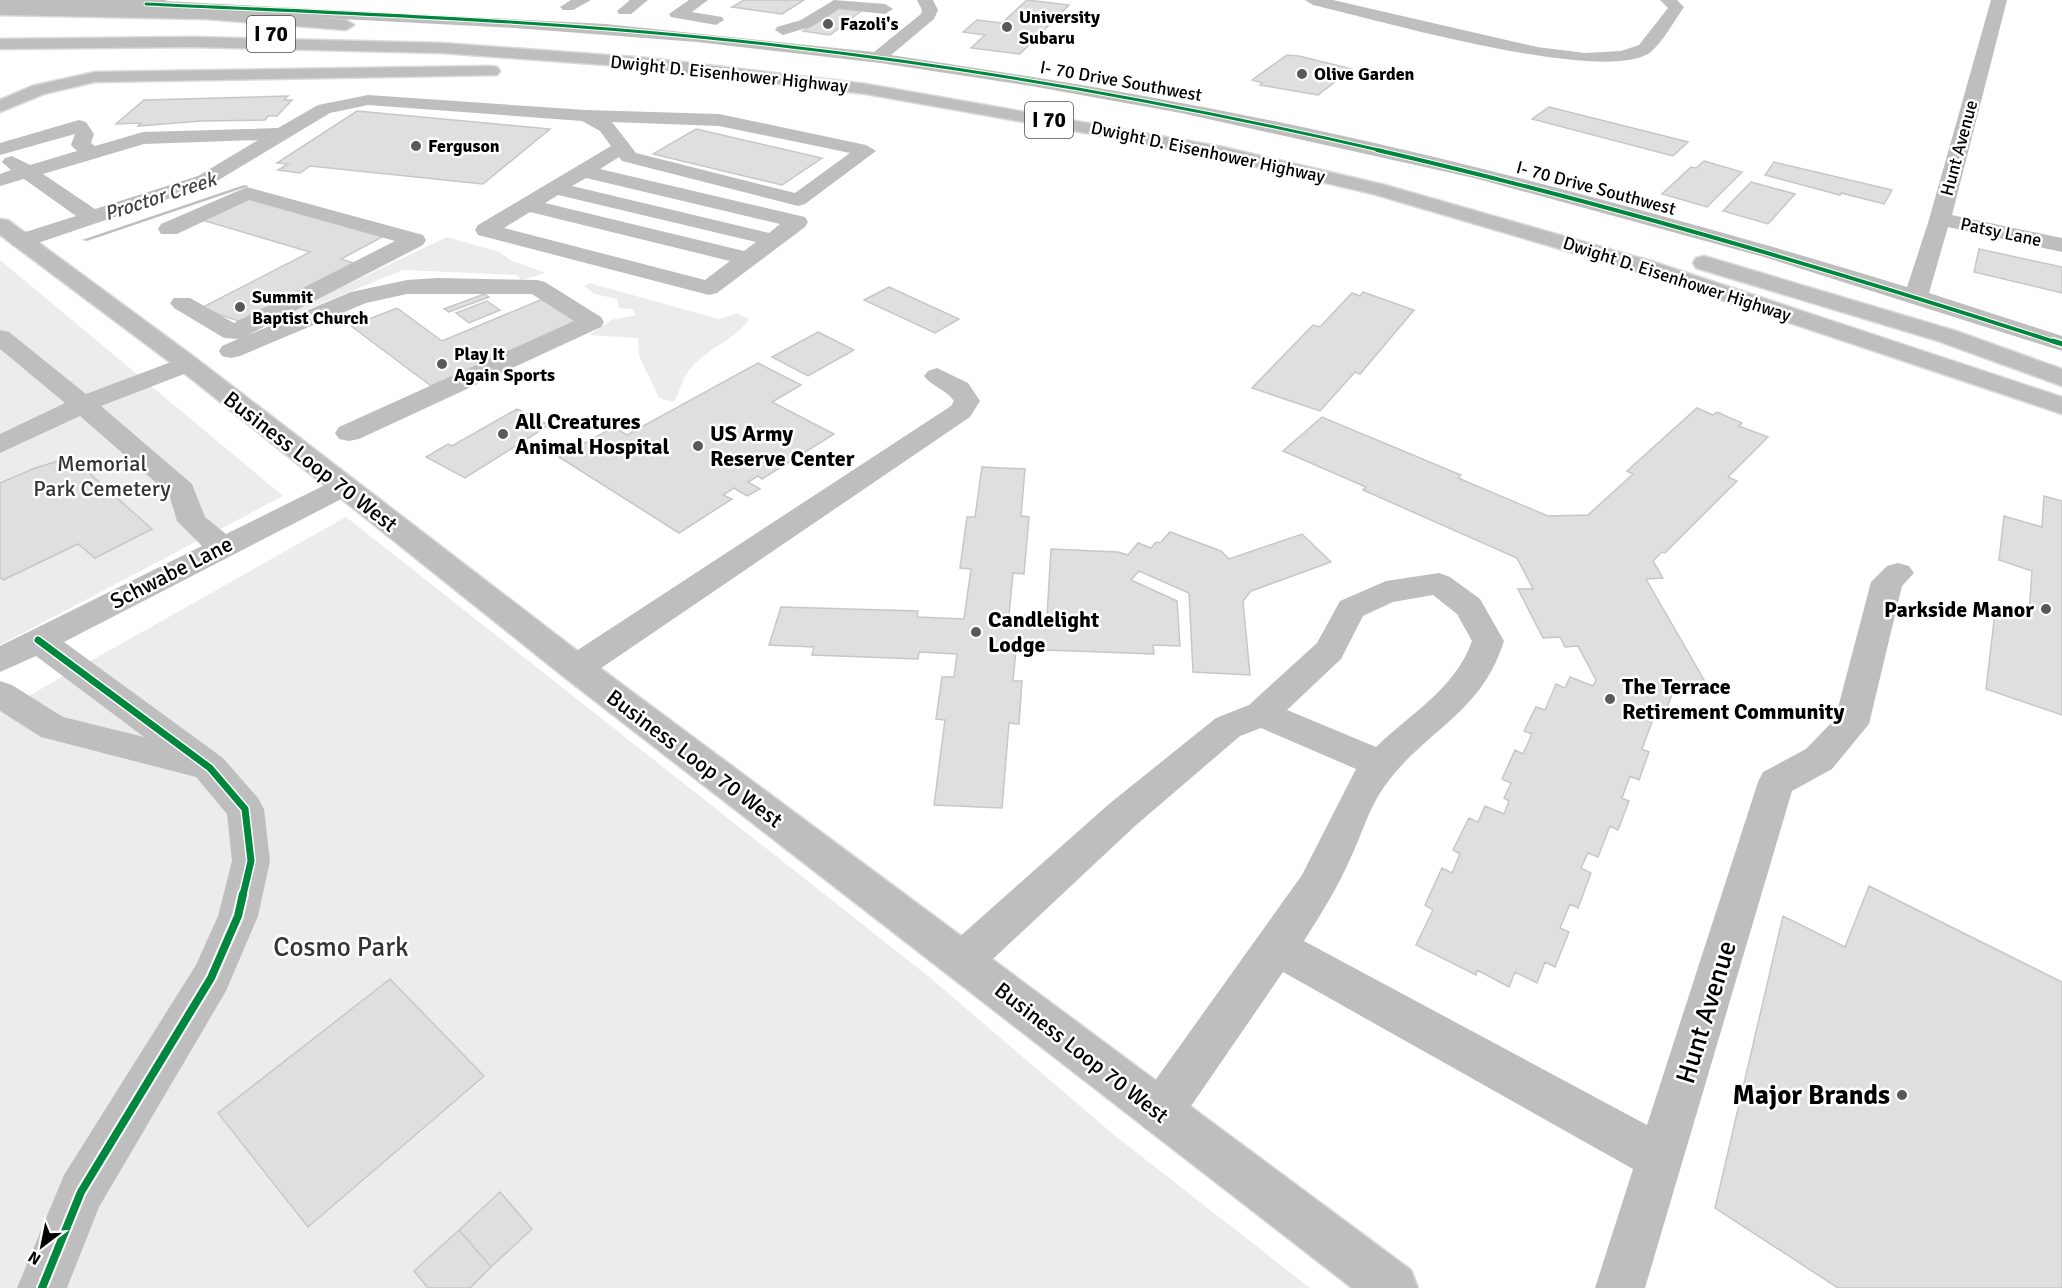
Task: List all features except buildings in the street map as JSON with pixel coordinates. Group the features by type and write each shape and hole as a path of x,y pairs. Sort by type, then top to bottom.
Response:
{"main road":[{"path":"407,17 430,0"},
{"path":"568,7 583,0"},
{"path":"625,11 640,0"},
{"path":"700,0 677,14 738,23 718,39"},
{"path":"878,57 928,16 930,10 925,0"},
{"path":"1313,0 1537,52 1604,58 1622,56 1645,49 1676,7 1668,0"},
{"name":"Hunt Avenue","path":"1916,296 1940,219 2000,0"},
{"name":"I- 70 Drive Southwest","path":"0,1 152,2 718,39 878,57 1185,107 1356,143 1622,210 1916,296 2062,344"},
{"path":"783,30 807,23 836,4 885,9"},
{"path":"0,10 205,14 512,37 541,44"},
{"name":"Dwight D. Eisenhower Highway","path":"0,31 371,36 541,44 660,53 895,81 1197,132 1436,188 1654,248"},
{"name":"Dwight D. Eisenhower Highway","path":"0,44 191,42 442,48 648,63 866,89 1108,131 1223,153 1378,189 1643,266 2062,406"},
{"path":"0,107 38,90 95,77 509,71 771,78"},
{"path":"11,233 93,217 205,180 324,109 368,100 586,116 719,120 866,151 798,200 629,157 607,127 586,116"},
{"path":"0,151 80,126 88,143"},
{"path":"0,180 25,172 88,143 150,137 283,134"},
{"path":"25,172 52,152 47,135"},
{"path":"583,171 797,222 709,288 486,230 622,147"},
{"path":"0,151 25,172 93,217"},
{"path":"45,186 140,155 248,155"},
{"path":"148,179 205,180"},
{"path":"556,188 772,240"},
{"path":"169,229 247,193 416,240 233,333 182,303"},
{"path":"69,202 89,195"},
{"path":"528,205 747,259"},
{"name":"Patsy Lane","path":"1940,219 2062,246"},
{"name":"Business Loop 70 West","path":"11,233 189,364 576,668 1393,1288"},
{"name":"Dwight D. Eisenhower Highway","path":"1688,258 1947,336 2062,378"},
{"path":"231,351 359,297 407,287 465,285 537,288 592,322 349,432"},
{"path":"0,337 182,489 192,521 222,547"},
{"path":"0,445 83,404 189,364"},
{"path":"576,668 961,411 967,400 959,389 937,376"},
{"name":"Schwabe Lane","path":"0,660 343,487"},
{"name":"Hunt Avenue","path":"1620,1288 1776,782 1819,759 1851,724 1887,582 1898,573"},
{"path":"963,960 1122,814 1228,727 1261,714 1329,651 1351,609 1386,592 1439,584 1468,607 1488,641 1477,669 1456,696 1381,764 1356,801 1317,885 1160,1112"},
{"path":"38,640 210,768 245,809 251,861 238,916 211,978 81,1192 42,1288"},
{"path":"0,694 53,728 210,768"},
{"path":"1261,714 1381,764"},
{"path":"1275,946 1660,1158"}],"green space":[{"path":"447,237 500,252 510,260 546,273 522,280 516,275 403,270 259,329 261,325"},
{"name":"Memorial Park Cemetery","path":"0,260 283,496 0,645"},
{"path":"589,283 719,319 738,313 749,320 735,334 694,364 674,402 659,398 639,356 638,338 589,335 611,320 636,315 632,309 619,308 617,299 595,294 584,286"},
{"name":"Cosmo Park","path":"346,517 928,976 1114,1135 1310,1288 0,1288 0,712"}],"waterway":[{"name":"Proctor Creek","path":"85,240 246,186"}],"cycle path":[{"path":"146,4 422,17 606,29 789,46 1031,81 1181,108 1478,173 1625,211 1772,253 2062,344"},
{"path":"38,640 210,768 245,809 251,861 238,916 211,978 81,1192 42,1288"}],"place":[{"name":"Fazoli's","path":"828,24"},
{"name":"University Subaru","path":"1007,27"},
{"name":"Olive Garden","path":"1302,74"},
{"name":"Ferguson","path":"416,146"},
{"name":"Summit Baptist Church","path":"240,307"},
{"name":"Play It Again Sports","path":"442,364"},
{"name":"All Creatures Animal Hospital","path":"503,434"},
{"name":"US Army Reserve Center","path":"698,446"},
{"name":"Parkside Manor","path":"2046,609"},
{"name":"Candlelight Lodge","path":"976,632"},
{"name":"The Terrace Retirement Community","path":"1610,699"},
{"name":"Major Brands","path":"1902,1095"}]}
